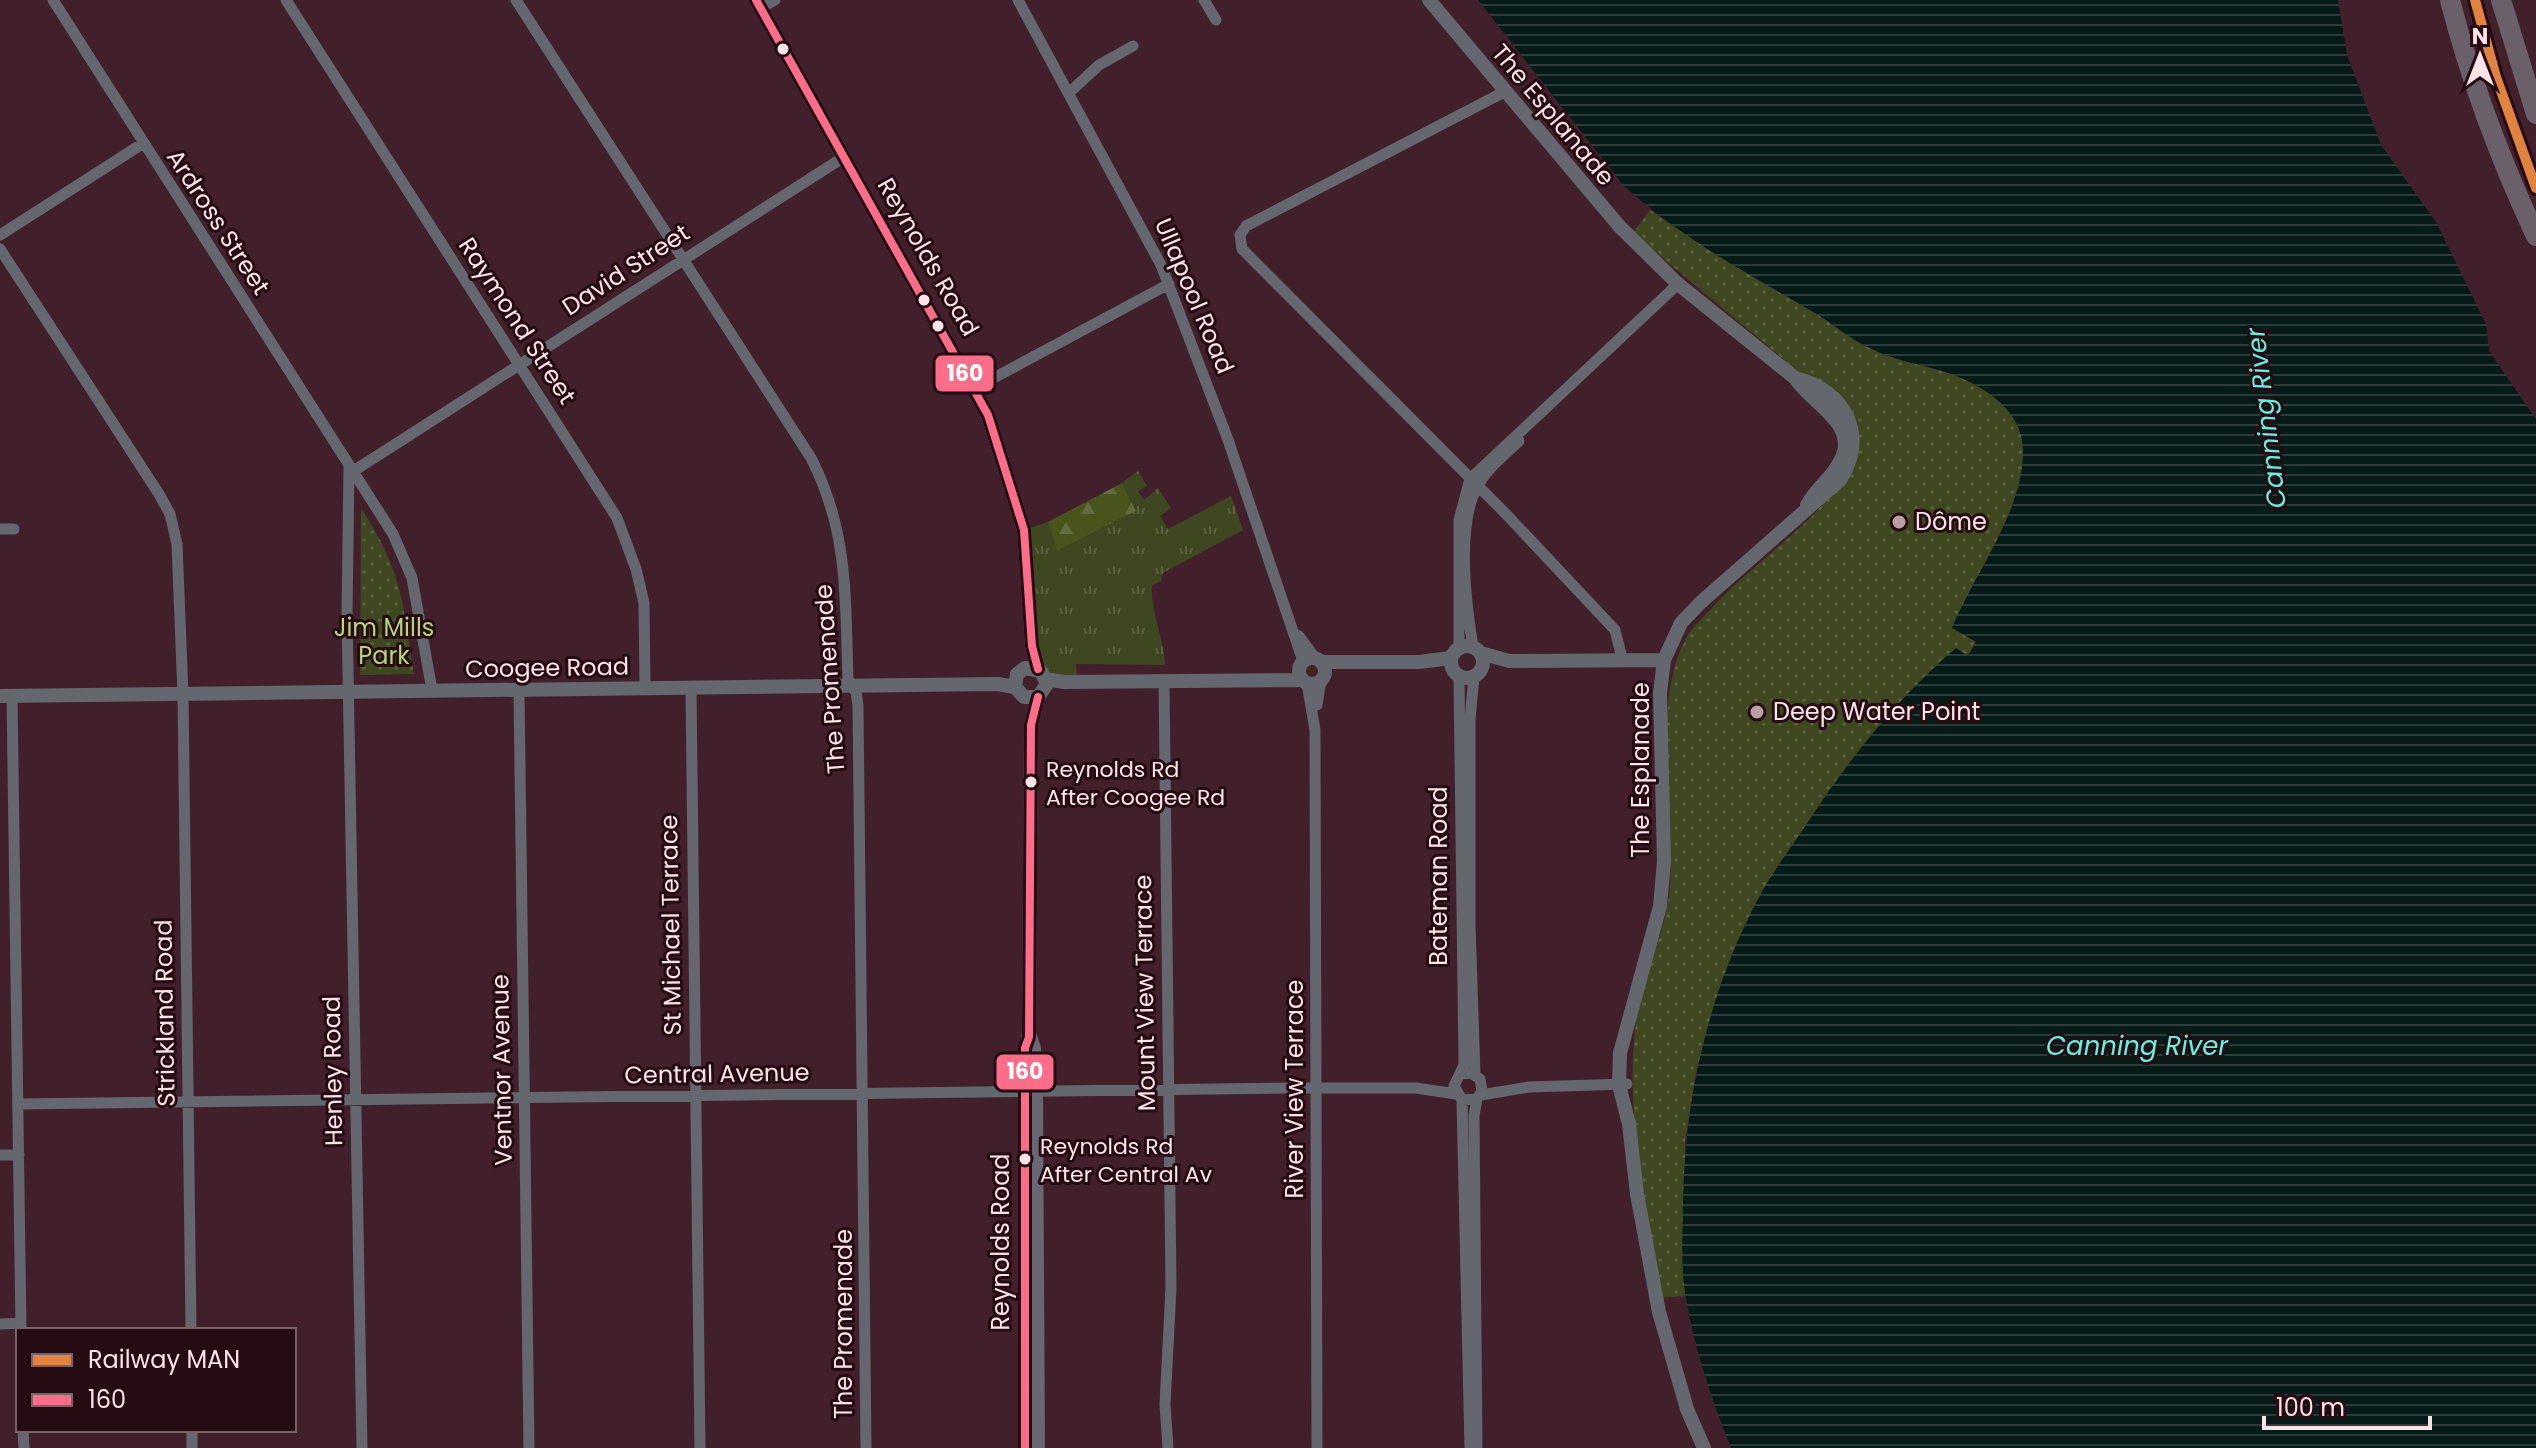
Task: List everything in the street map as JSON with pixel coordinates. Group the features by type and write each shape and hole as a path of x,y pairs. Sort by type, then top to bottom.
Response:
{"highway":[{"path":"2450,0 2473,84 2510,180 2536,236"},
{"path":"2501,0 2536,114"}],"main road":[{"name":"Reynolds Road","path":"1029,1037 1025,1048 1030,1092 1031,1444"}],"street":[{"name":"Ardross Street","path":"53,0 393,534 412,578 432,690"},
{"name":"Raymond Street","path":"286,0 617,518 644,603 645,689"},
{"name":"The Promenade","path":"516,0 811,458 826,490 842,546 848,679 858,705 866,1448"},
{"path":"759,4 775,0"},
{"name":"Ullapool Road","path":"1018,0 1070,92 1169,284 1312,671"},
{"path":"1204,0 1216,20"},
{"name":"The Esplanade","path":"1429,0 1620,227 1678,284 1795,378 1813,382 1825,392 1846,415 1854,434 1851,458 1840,480 1806,507 1681,623 1664,660 1660,693 1664,861 1660,906 1627,1040 1620,1053 1637,1194 1659,1312 1687,1409 1704,1448"},
{"name":"Reynolds Road","path":"759,4 975,388 998,440 1021,516 1031,588 1032,646 1029,1037"},
{"path":"1070,92 1099,65 1133,46"},
{"path":"1506,91 1246,226 1240,235 1242,249 1507,515 1615,630 1622,658"},
{"path":"0,235 142,144"},
{"name":"David Street","path":"350,469 520,366 844,157"},
{"name":"Strickland Road","path":"0,249 170,514 177,544 183,695 191,1328"},
{"path":"975,388 1169,284"},
{"name":"Bateman Road","path":"1477,1448 1474,1116 1479,1088 1470,925 1470,733 1459,520 1474,483 1529,430 1530,425 1678,284"},
{"path":"349,692 350,469"},
{"name":"Bateman Road","path":"1470,1448 1459,1088 1466,525 1474,483"},
{"path":"1471,505 1492,505 1507,515"},
{"path":"0,529 14,529"},
{"path":"1031,683 1266,681 1353,663 1622,658 1664,660"},
{"name":"River View Terrace","path":"1312,671 1315,730 1317,1448"},
{"name":"Mount View Terrace","path":"1164,681 1171,1288 1165,1404 1168,1448"},
{"name":"Coogee Road","path":"6,696 1031,683"},
{"name":"St Michael Terrace","path":"691,689 700,1448"},
{"name":"Ventnor Avenue","path":"519,691 529,1448"},
{"name":"Henley Road","path":"349,692 362,1448"},
{"path":"0,1324 21,1327 19,1104 6,696"},
{"path":"1459,1088 1623,1084"},
{"path":"1459,1088 1479,1088"},
{"name":"Central Avenue","path":"19,1104 1459,1088"},
{"path":"0,1155 19,1155"}],"green space":[{"path":"1650,210 1850,337 1887,355 1960,377 1990,394 2006,407 2017,424 2022,437 2023,460 2011,510 1953,628 1976,641 1972,649 1723,977 1696,1072 1685,1142 1685,1296 1660,1298 1638,1160 1633,1056 1639,1004 1664,920 1670,886 1667,727 1675,666 1692,629 1821,506 1851,465 1833,401 1633,233"},
{"path":"1138,471 1147,486 1138,491 1144,500 1158,488 1171,508 1160,516 1168,529 1231,496 1243,530 1163,573 1161,581 1152,585 1165,665 1076,664 1078,682 1038,669 1024,530 1048,522 1057,551 1136,511 1122,483"},
{"path":"1122,483 1136,511 1057,551 1048,522"},
{"name":"Jim Mills Park","path":"361,508 393,569 414,674 360,675"}],"water":[{"name":"Canning River","path":"1478,0 2338,0 2347,55 2381,145 2436,222 2486,324 2489,351 2536,419 2536,1448 1731,1448 1694,1336 1682,1262 1689,1123 1713,1008 1726,970 1758,899 1841,775 1876,730 1934,667 1956,648 1968,656 1976,642 1952,628 2006,522 2021,477 2023,445 2019,428 2004,406 1975,384 1864,345 1666,221 1623,185"}],"rail line":[{"name":"MAN","path":"2475,0 2496,77 2536,188"}],"transit line":[{"name":"160","path":"756,0 988,415 1024,530 1032,646 1038,669"},
{"name":"160","path":"1025,1448 1025,1048 1029,1037 1031,725 1038,697"}],"place":[{"name":"Dôme","path":"1899,522"},
{"name":"Deep Water Point","path":"1757,712"},
{"name":"Reynolds Rd After Coogee Rd","path":"1031,782"},
{"name":"Reynolds Rd After Central Av","path":"1025,1159"}]}
